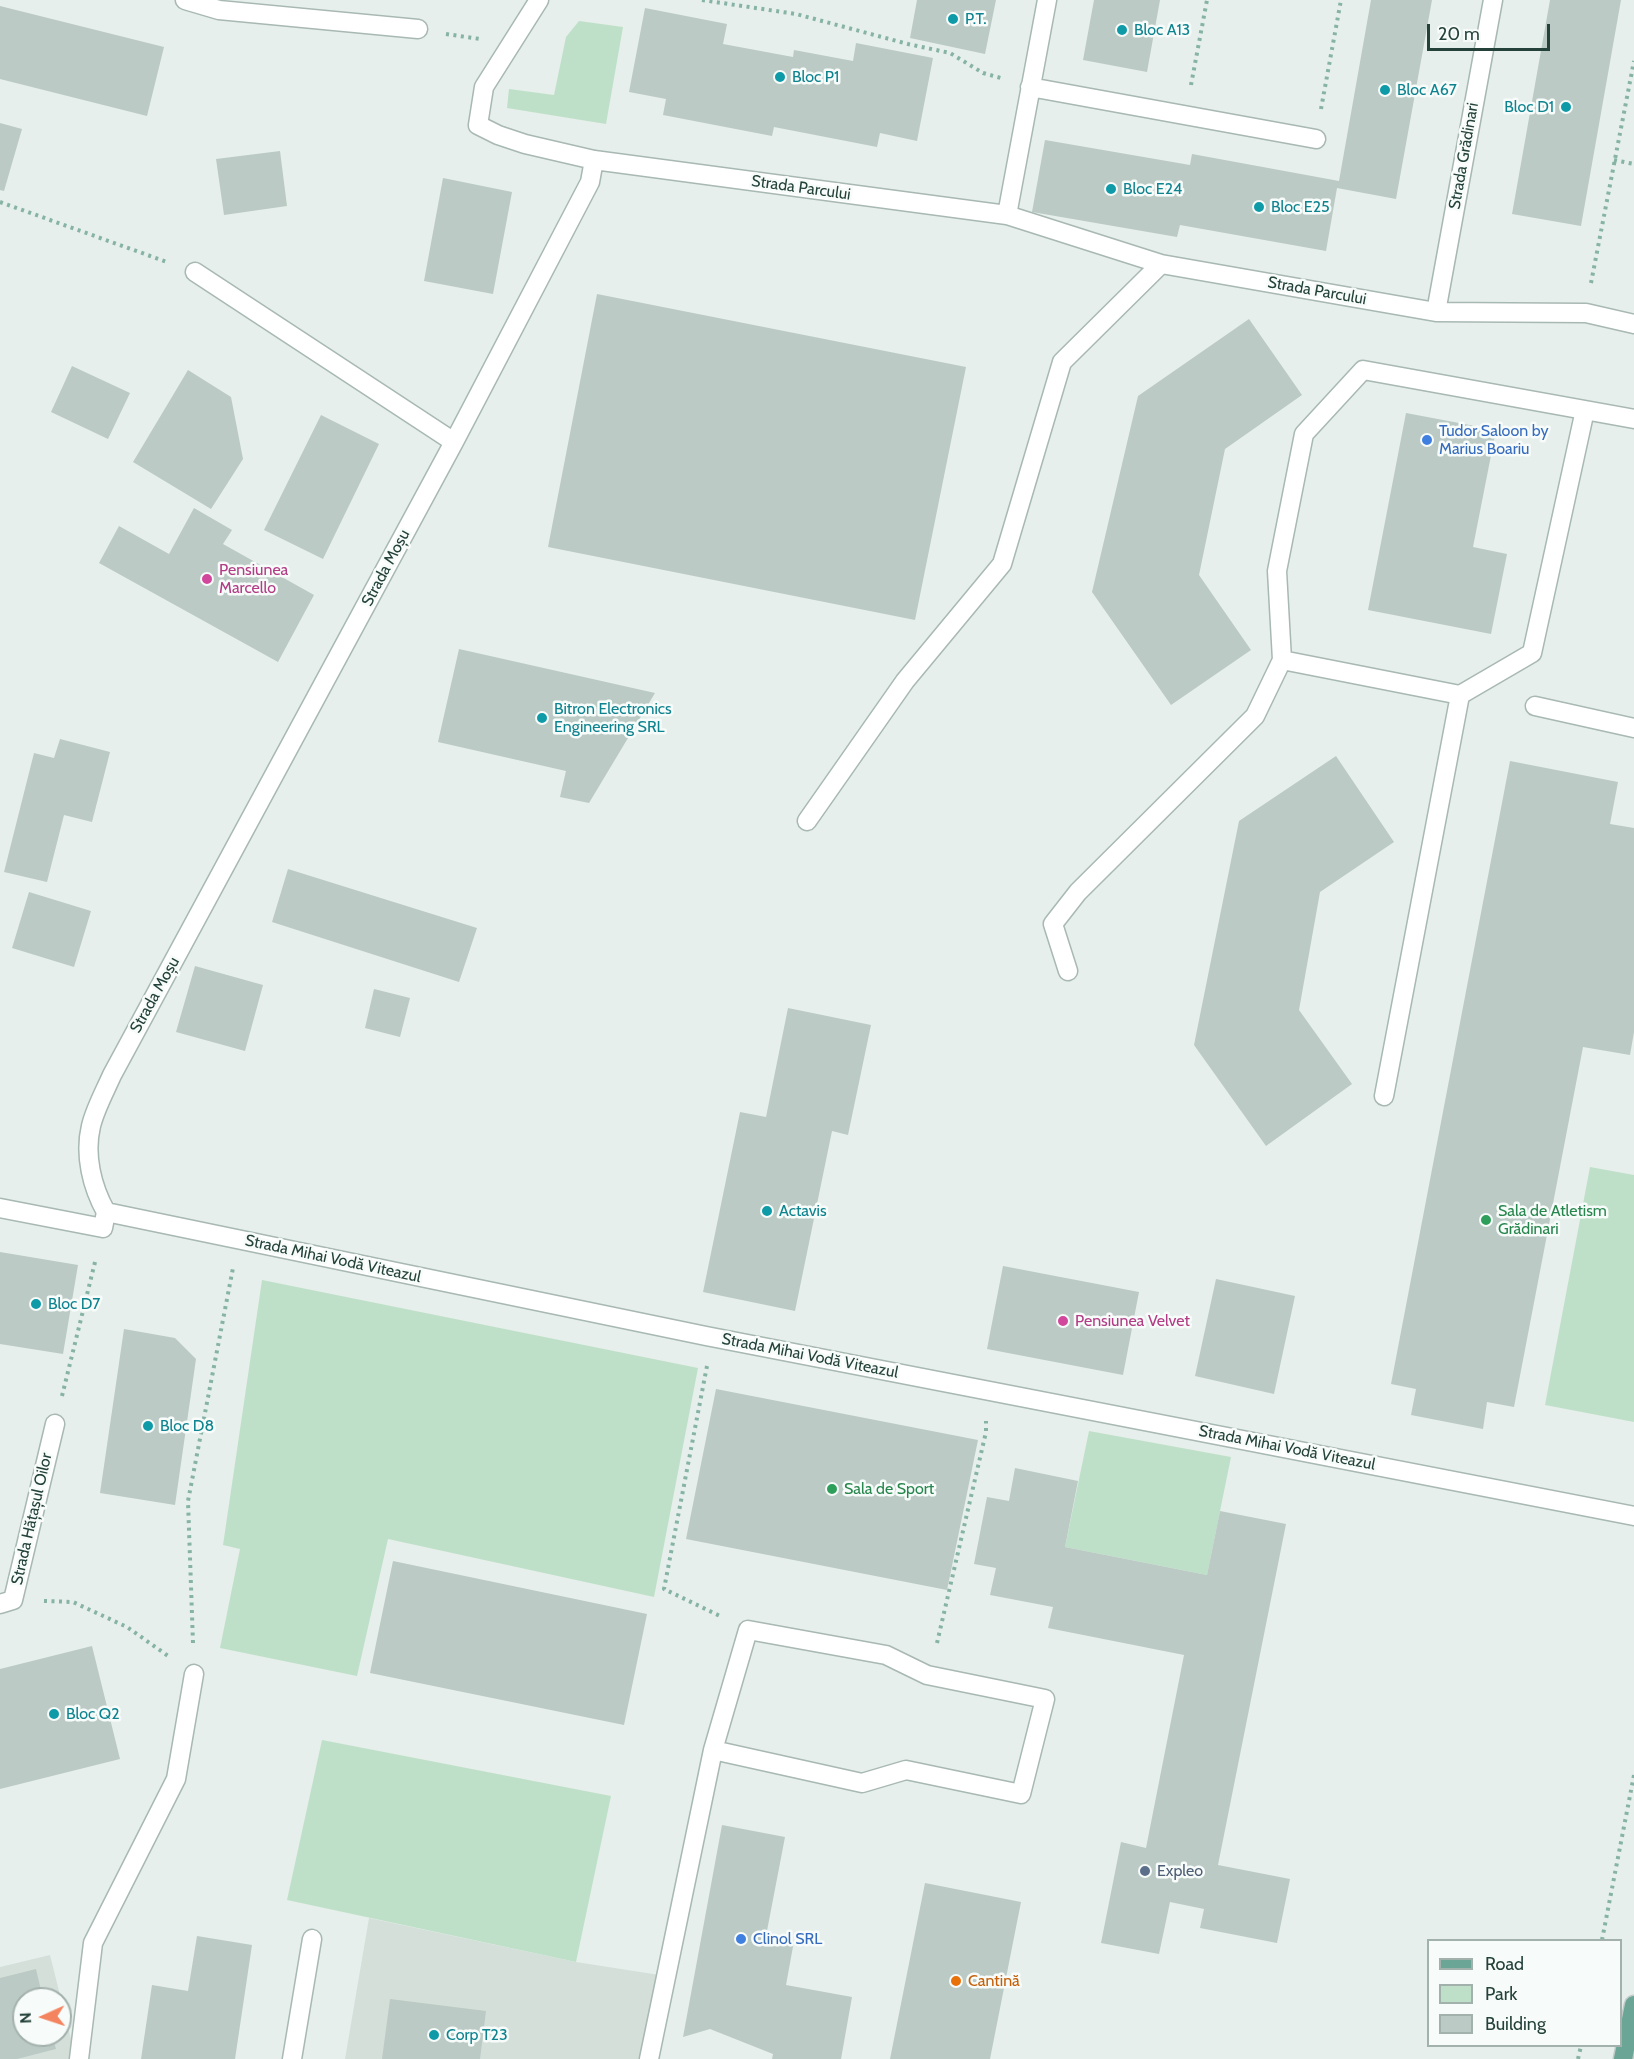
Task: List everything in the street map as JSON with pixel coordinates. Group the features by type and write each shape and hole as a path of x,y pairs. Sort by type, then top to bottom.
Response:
{"main road":[{"path":"1623,2059 1634,2005"}],"street":[{"path":"185,0 219,10 418,29"},
{"path":"539,0 484,87 478,125 525,144 594,160"},
{"path":"1007,215 1047,0"},
{"name":"Strada Grădinari","path":"1436,312 1492,0"},
{"path":"1030,87 1316,139"},
{"name":"Strada Parcului","path":"594,160 1007,215 1161,264 1436,312 1586,314 1634,324"},
{"name":"Strada Moșu","path":"104,1220 91,1175 88,1148 91,1125 112,1075 454,442 590,182 594,160"},
{"path":"807,821 905,681 1002,564 1062,362 1161,264"},
{"path":"195,272 454,442"},
{"path":"1068,971 1053,924 1078,892 1256,716 1282,660 1277,571 1304,434 1363,370 1634,419"},
{"path":"1282,660 1460,695 1532,653 1585,410"},
{"path":"1384,1096 1460,695"},
{"path":"1534,706 1634,728"},
{"name":"Strada Mihai Vodă Viteazul","path":"0,1208 104,1220 238,1240 706,1336 1634,1516"},
{"name":"Strada Hățașul Oilor","path":"6,1602 55,1424"},
{"path":"649,2059 713,1750 748,1630 886,1655 927,1675 1045,1699 1021,1794 906,1770 862,1783 713,1750"},
{"path":"79,2059 93,1943 176,1779 194,1674"},
{"path":"292,2059 312,1939"}],"path":[{"path":"702,0 796,14 950,53 983,73 1030,87"},
{"path":"1185,116 1207,0"},
{"path":"1316,139 1341,0"},
{"path":"1586,314 1634,61"},
{"path":"1614,160 1634,164"},
{"path":"0,202 195,272"},
{"path":"55,1424 104,1220"},
{"path":"194,1674 188,1501 238,1240"},
{"path":"707,1366 664,1589 748,1630"},
{"path":"938,1643 986,1432"},
{"path":"6,1602 73,1602 127,1627 194,1674"},
{"path":"1602,1939 1634,1775"}],"shaded area":[{"path":"369,1918 576,1962 666,1976 649,2059 345,2059"},
{"path":"50,1955 58,1987 12,1987 12,2047 72,2047 72,2043 76,2059 0,2059 0,1967"}],"green space":[{"path":"579,21 623,27 606,124 507,108 509,89 554,95 566,37"},
{"path":"1590,1167 1634,1175 1634,1422 1545,1405"},
{"path":"262,1280 698,1368 654,1597 388,1539 357,1676 220,1648 240,1549 223,1545"},
{"path":"1089,1431 1231,1457 1207,1575 1065,1547"},
{"path":"322,1740 611,1796 576,1962 287,1900"}],"building":[{"name":"P.T.","path":"917,0 996,0 985,54 910,38"},
{"name":"Bloc A13","path":"1094,0 1160,0 1147,72 1083,60"},
{"path":"1371,0 1432,0 1396,199 1337,188 1326,251 1180,225 1177,237 1032,212 1045,140 1190,165 1192,154 1339,181"},
{"name":"Bloc D1","path":"1550,0 1621,0 1581,226 1512,214"},
{"path":"0,6 164,47 147,116 0,79"},
{"name":"Bloc P1","path":"645,8 727,24 723,44 793,57 794,50 853,61 856,43 933,58 917,141 880,133 877,147 774,127 772,136 663,115 666,99 629,92"},
{"path":"0,123 22,129 4,191 0,190"},
{"path":"280,151 287,206 224,215 216,159"},
{"path":"443,178 512,192 493,294 424,281"},
{"path":"597,294 966,367 915,620 548,547"},
{"path":"1249,319 1302,395 1225,449 1199,575 1251,650 1171,705 1092,592 1138,396"},
{"path":"72,366 130,393 108,439 51,412"},
{"path":"188,370 231,397 243,459 211,509 133,462"},
{"path":"1406,413 1496,430 1473,547 1507,554 1491,634 1368,610"},
{"path":"321,415 379,444 323,559 264,530"},
{"name":"Pensiunea Marcello","path":"194,508 232,530 223,544 314,595 278,662 99,563 119,526 169,554"},
{"name":"Bitron Electronics Engineering SRL","path":"459,649 655,693 589,803 560,797 566,771 438,742"},
{"path":"60,739 110,752 92,822 64,815 47,882 4,872 34,753 54,758"},
{"path":"1336,756 1394,842 1320,892 1299,1010 1352,1084 1266,1146 1194,1045 1239,821"},
{"name":"Sala de Atletism Grădinari","path":"1510,761 1618,782 1610,824 1634,828 1634,1032 1630,1055 1583,1047 1514,1407 1487,1402 1483,1429 1411,1415 1416,1389 1391,1384"},
{"path":"288,869 477,928 459,982 272,922"},
{"path":"29,892 91,911 74,967 12,948"},
{"path":"195,966 263,985 245,1051 176,1032"},
{"path":"374,989 410,998 400,1037 365,1028"},
{"name":"Actavis","path":"788,1008 871,1025 848,1135 832,1131 795,1311 703,1292 740,1112 766,1117"},
{"name":"Bloc D7","path":"0,1252 78,1265 63,1354 0,1344"},
{"name":"Pensiunea Velvet","path":"1003,1266 1139,1292 1123,1375 987,1349"},
{"path":"1216,1279 1295,1296 1274,1394 1195,1376"},
{"name":"Bloc D8","path":"124,1329 175,1338 196,1359 175,1505 100,1493"},
{"name":"Sala de Sport","path":"716,1389 978,1440 947,1590 686,1539"},
{"path":"1015,1468 1078,1481 1065,1547 1207,1575 1220,1511 1286,1524 1218,1865 1290,1879 1277,1943 1200,1928 1204,1909 1170,1902 1159,1954 1101,1943 1121,1842 1146,1848 1184,1655 1048,1628 1053,1607 990,1595 996,1568 974,1564 987,1497 1009,1501"},
{"path":"393,1561 647,1614 624,1725 370,1673"},
{"name":"Bloc Q2","path":"92,1646 120,1759 0,1789 0,1669"},
{"name":"Clinol SRL","path":"722,1825 785,1837 766,1936 794,1941 786,1985 852,1997 841,2059 772,2059 773,2054 710,2029 683,2037"},
{"name":"Cantină","path":"925,1883 1021,1902 990,2059 890,2059"},
{"path":"197,1936 252,1945 235,2059 141,2059 152,1985 188,1991"},
{"path":"36,1969 40,1987 12,1987 12,2047 55,2047 56,2049 17,2059 0,2059 0,1978"},
{"name":"Corp T23","path":"390,1999 486,2011 480,2059 382,2059"}],"place":[{"name":"P.T.","path":"953,19"},
{"name":"Bloc A13","path":"1122,30"},
{"name":"Bloc P1","path":"780,77"},
{"name":"Bloc A67","path":"1385,90"},
{"name":"Bloc D1","path":"1566,107"},
{"name":"Bloc E24","path":"1111,189"},
{"name":"Bloc E25","path":"1259,207"},
{"name":"Tudor Saloon by Marius Boariu","path":"1427,440"},
{"name":"Pensiunea Marcello","path":"207,579"},
{"name":"Bitron Electronics Engineering SRL","path":"542,718"},
{"name":"Actavis","path":"767,1211"},
{"name":"Sala de Atletism Grădinari","path":"1486,1220"},
{"name":"Bloc D7","path":"36,1304"},
{"name":"Pensiunea Velvet","path":"1063,1321"},
{"name":"Bloc D8","path":"148,1426"},
{"name":"Sala de Sport","path":"832,1489"},
{"name":"Bloc Q2","path":"54,1714"},
{"name":"Expleo","path":"1145,1871"},
{"name":"Clinol SRL","path":"741,1939"},
{"name":"Cantină","path":"956,1981"},
{"name":"Corp T23","path":"434,2035"}]}
